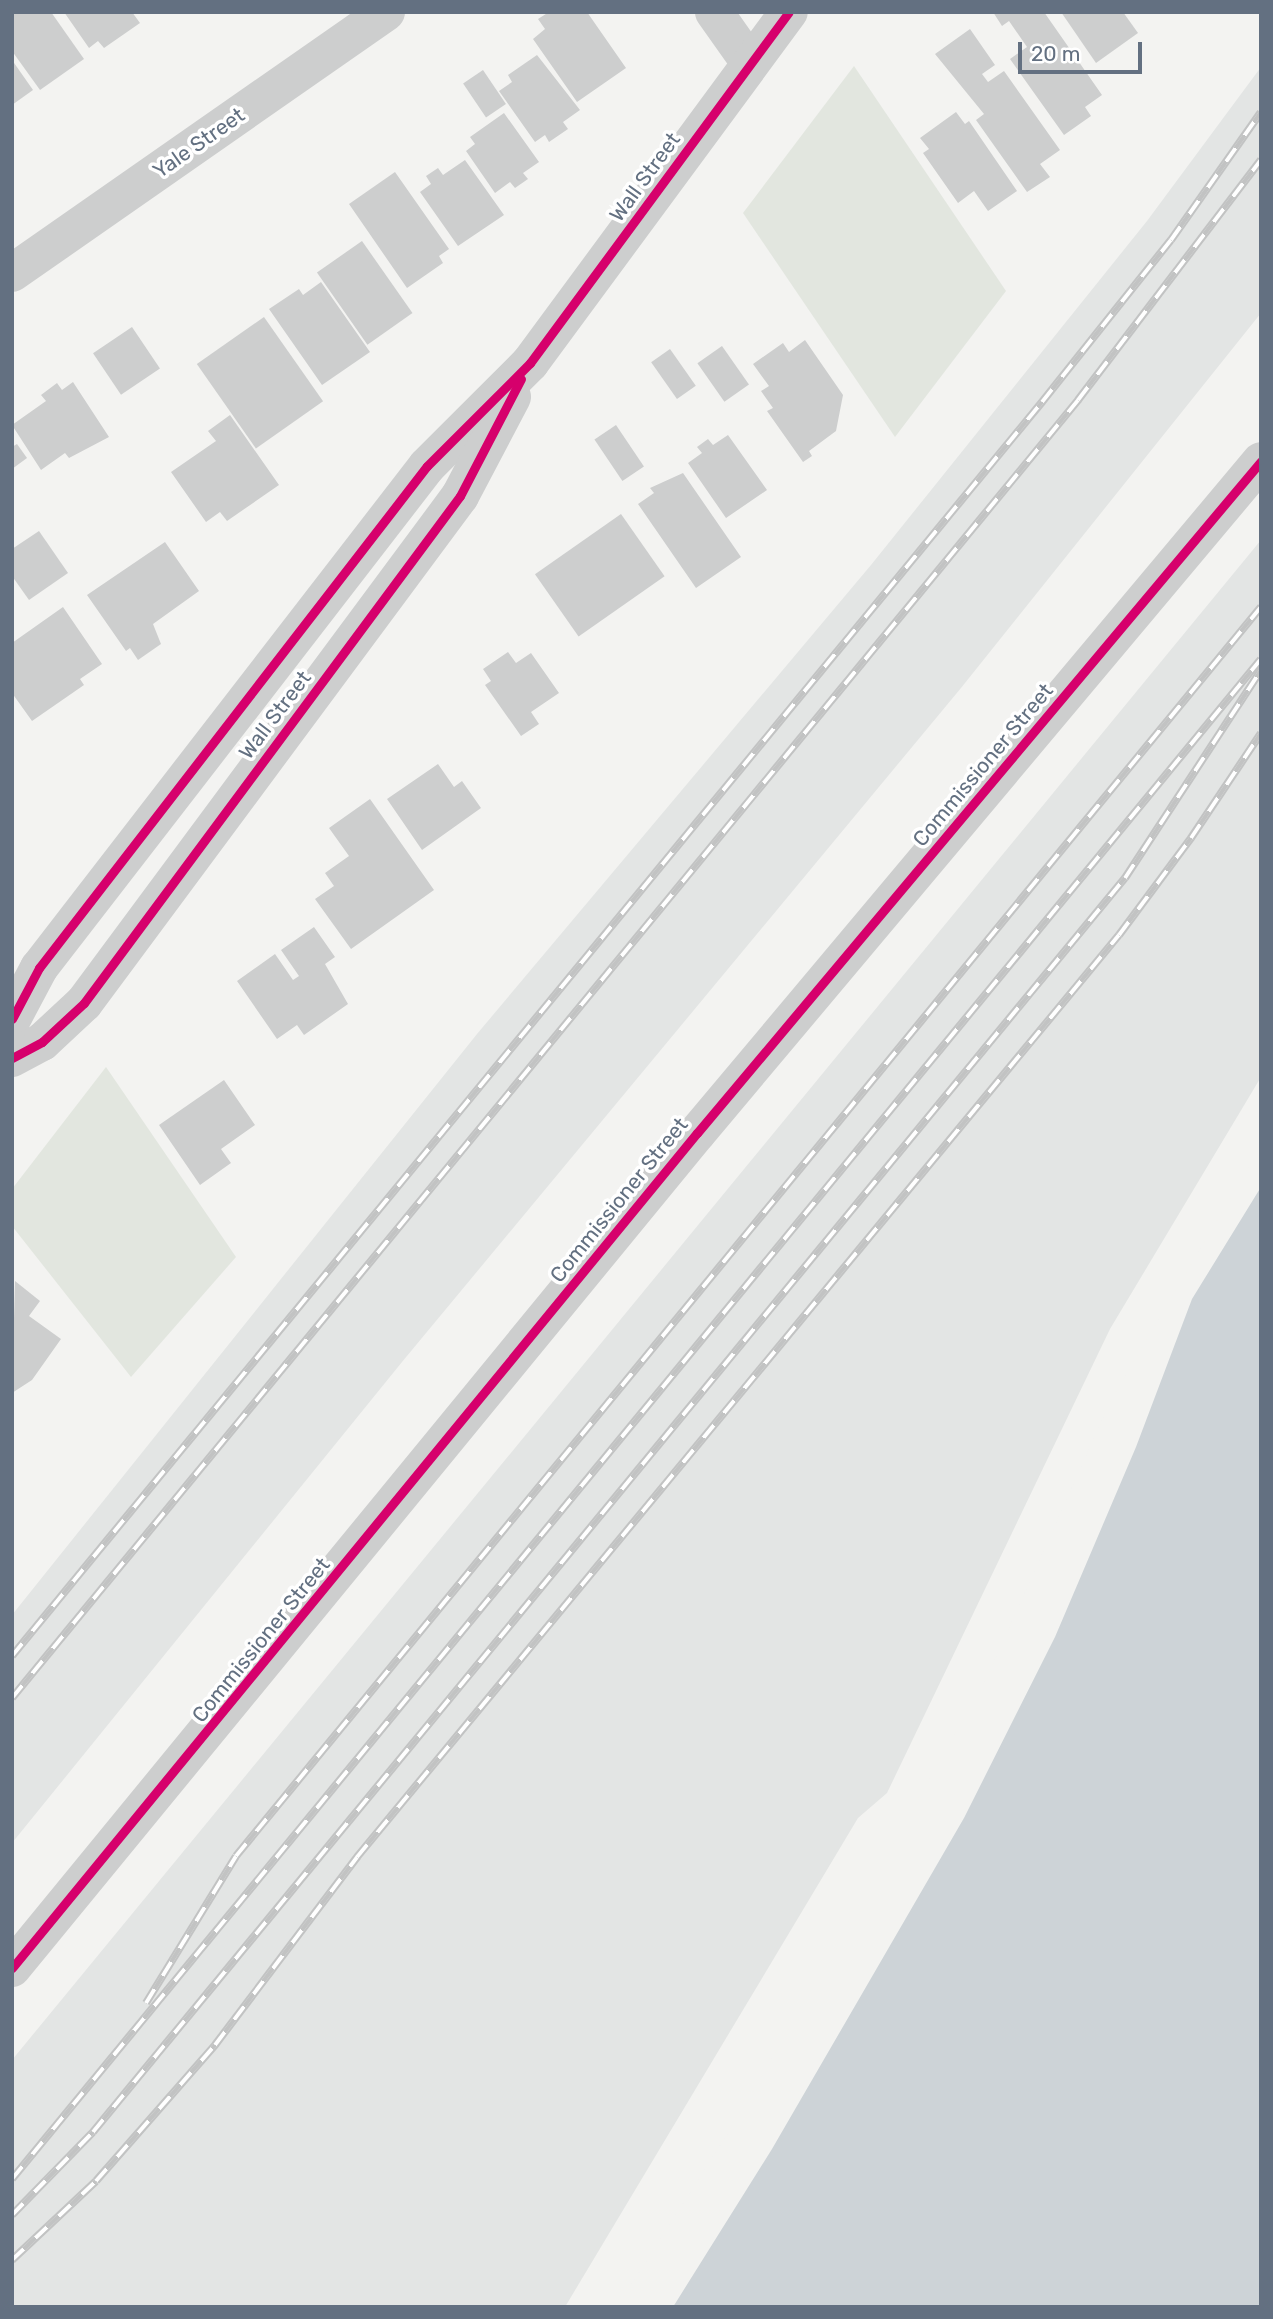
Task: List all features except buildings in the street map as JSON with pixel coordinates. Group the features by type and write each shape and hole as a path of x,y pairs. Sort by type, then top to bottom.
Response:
{"street":[{"name":"Yale Street","path":"12,273 386,12"},
{"path":"714,12 750,63"},
{"name":"Wall Street","path":"12,1058 42,1042 92,992 460,496 530,363 789,12"},
{"name":"Wall Street","path":"12,1019 39,968 427,466 530,363"},
{"name":"Commissioner Street","path":"12,1968 697,1133 1261,461"}],"shaded area":[{"path":"854,66 1006,291 895,437 743,213"},
{"path":"1261,67 1261,313 961,688 402,1362 12,1843 12,1615 477,1034 871,565 1147,221"},
{"path":"1261,540 1261,1077 1110,1329 887,1793 858,1818 565,2307 12,2307 12,2060"},
{"path":"106,1067 236,1257 131,1377 12,1226 12,1189"},
{"path":"1261,1149 1261,2307 621,2307 745,2113 990,1679"}],"pier":[{"path":"1261,1146 1261,1187 1192,1299 1136,1447 1055,1637 964,1818 772,2149 673,2307 617,2307 742,2111 987,1677 1111,1400"}],"railway":[{"path":"12,1656 1042,402 1171,240 1261,112"},
{"path":"12,1698 1078,400 1261,160"},
{"path":"146,2003 236,1856 1261,607"},
{"path":"12,2179 1261,659"},
{"path":"12,2215 93,2132 1125,878 1261,670"},
{"path":"12,2260 96,2181 215,2045 357,1857 1119,935 1191,838 1261,733"}],"cycle path":[{"path":"12,1019 39,968 427,466 530,363 789,12"},
{"path":"12,1058 42,1042 84,1003 460,496 521,379"},
{"path":"12,1968 697,1133 1261,461"}]}
